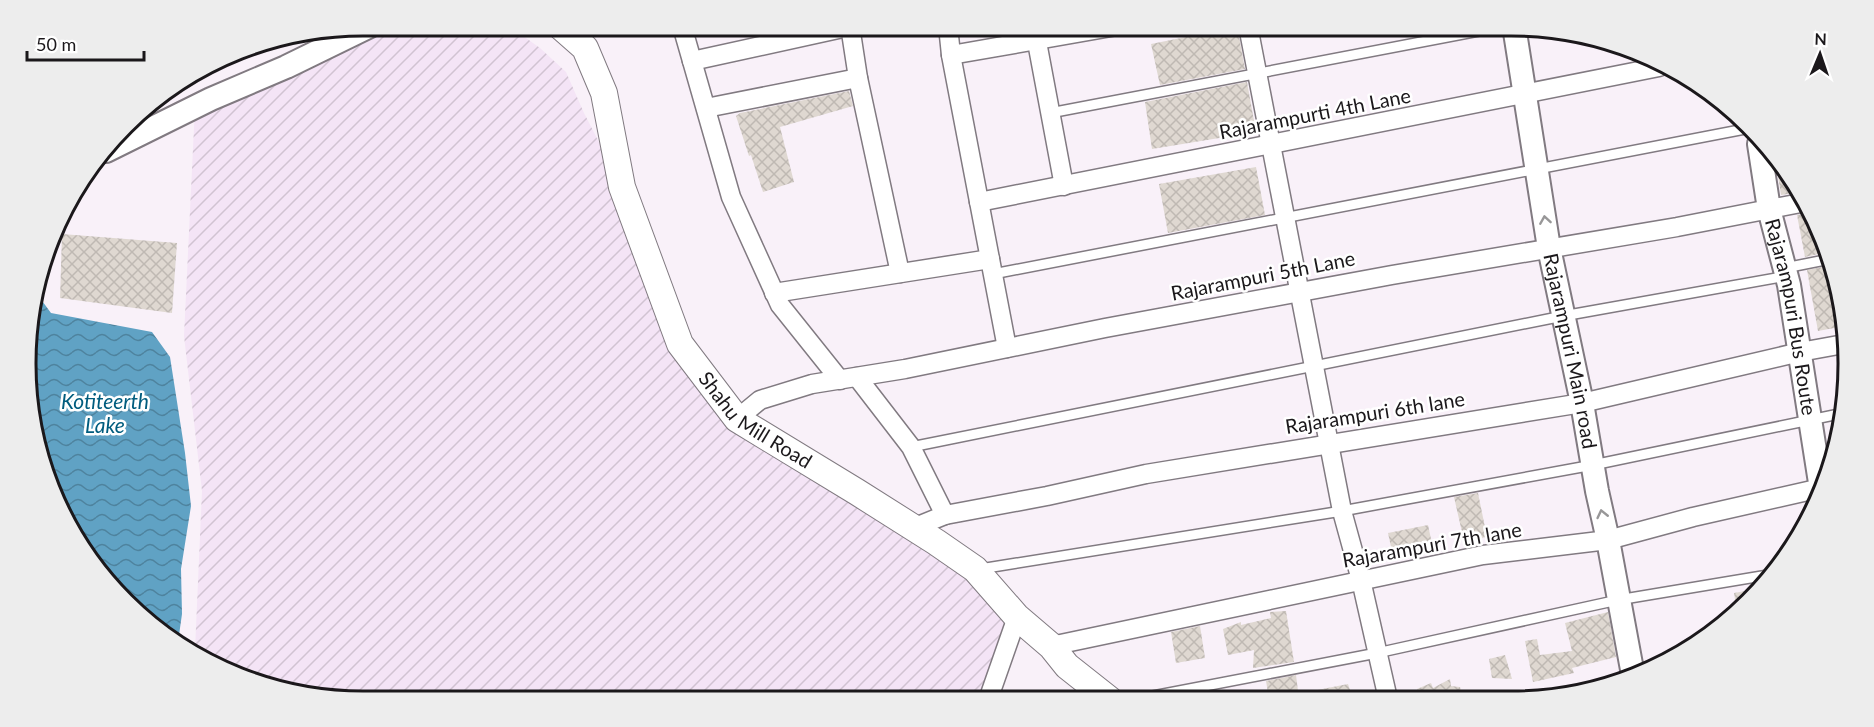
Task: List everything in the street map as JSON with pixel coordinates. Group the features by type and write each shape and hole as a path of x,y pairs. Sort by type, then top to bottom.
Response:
{"main road":[{"name":"Shahu Mill Road","path":"571,36 585,48 604,93 622,187 680,344 736,419 975,569 1017,617 1051,646 1067,666 1099,691"}],"street":[{"path":"685,36 731,197 780,305 910,447 945,515"},
{"path":"692,61 806,36"},
{"path":"852,36 858,78 900,273"},
{"path":"949,36 1007,348"},
{"path":"951,55 1024,36"},
{"path":"1036,36 1064,186"},
{"path":"1250,36 1342,512 1361,580 1386,691"},
{"name":"Rajarampuri Main road","path":"1516,36 1549,248 1582,404 1632,668"},
{"path":"121,143 211,99 286,67 348,37"},
{"name":"Rajarampurti 4th Lane","path":"979,202 1272,146 1652,68"},
{"path":"706,108 858,78"},
{"name":"Rajarampuri Bus Route","path":"1760,152 1769,209 1786,272 1819,475"},
{"name":"Rajarampuri 5th Lane","path":"736,419 760,400 812,384 1796,204"},
{"path":"774,293 900,273 992,266"},
{"name":"Rajarampuri 6th lane","path":"913,528 945,515 1146,474 1582,404 1837,345"},
{"name":"Rajarampuri 7th lane","path":"1051,646 1483,555 1608,540 1693,517 1812,491"},
{"path":"991,691 1017,617"}],"lane":[{"path":"1050,113 1455,36"},
{"path":"992,266 1286,218 1740,130"},
{"path":"910,447 1314,364 1786,272 1822,261"},
{"path":"975,569 1342,512 1593,465 1834,415"},
{"path":"1180,691 1377,654 1618,600 1758,578"}],"shaded area":[{"path":"523,36 540,48 566,72 622,187 680,344 733,414 857,492 1017,617 991,691 342,690 300,685 258,674 195,644 202,491 184,336 195,107 347,37"}],"water":[{"name":"Kotiteerth Lake","path":"42,301 51,313 152,332 170,357 191,506 181,569 182,614 179,634 132,595 91,545 61,489 47,448 39,406 36,364"}],"building":[{"path":"1191,36 1239,36 1245,69 1160,85 1151,44"},
{"path":"1247,82 1256,132 1152,149 1145,102"},
{"path":"849,91 853,106 780,127 794,182 763,192 736,116 740,113"},
{"path":"1256,167 1265,215 1168,233 1159,184"},
{"path":"1778,175 1790,194 1781,195"},
{"path":"1802,214 1819,254 1805,257 1797,215"},
{"path":"63,234 177,243 172,313 60,298"},
{"path":"1824,267 1832,300 1836,328 1818,331 1807,270"},
{"path":"1478,493 1487,537 1464,541 1454,497"},
{"path":"1428,525 1433,548 1393,556 1388,533"},
{"path":"1746,591 1735,601 1734,593"},
{"path":"1286,611 1294,662 1253,668 1254,650 1228,655 1223,629 1241,622 1241,625 1271,618 1270,612"},
{"path":"1608,612 1616,657 1572,668 1574,673 1533,682 1525,641 1537,639 1540,655 1572,651 1565,623"},
{"path":"1200,626 1205,658 1176,663 1171,632"},
{"path":"1505,655 1512,679 1492,678 1489,659"},
{"path":"1296,675 1298,691 1268,691 1266,681"},
{"path":"1450,679 1451,686 1460,687 1461,691 1417,691 1417,689 1431,683 1433,688"},
{"path":"1348,684 1350,691 1312,691"}]}
